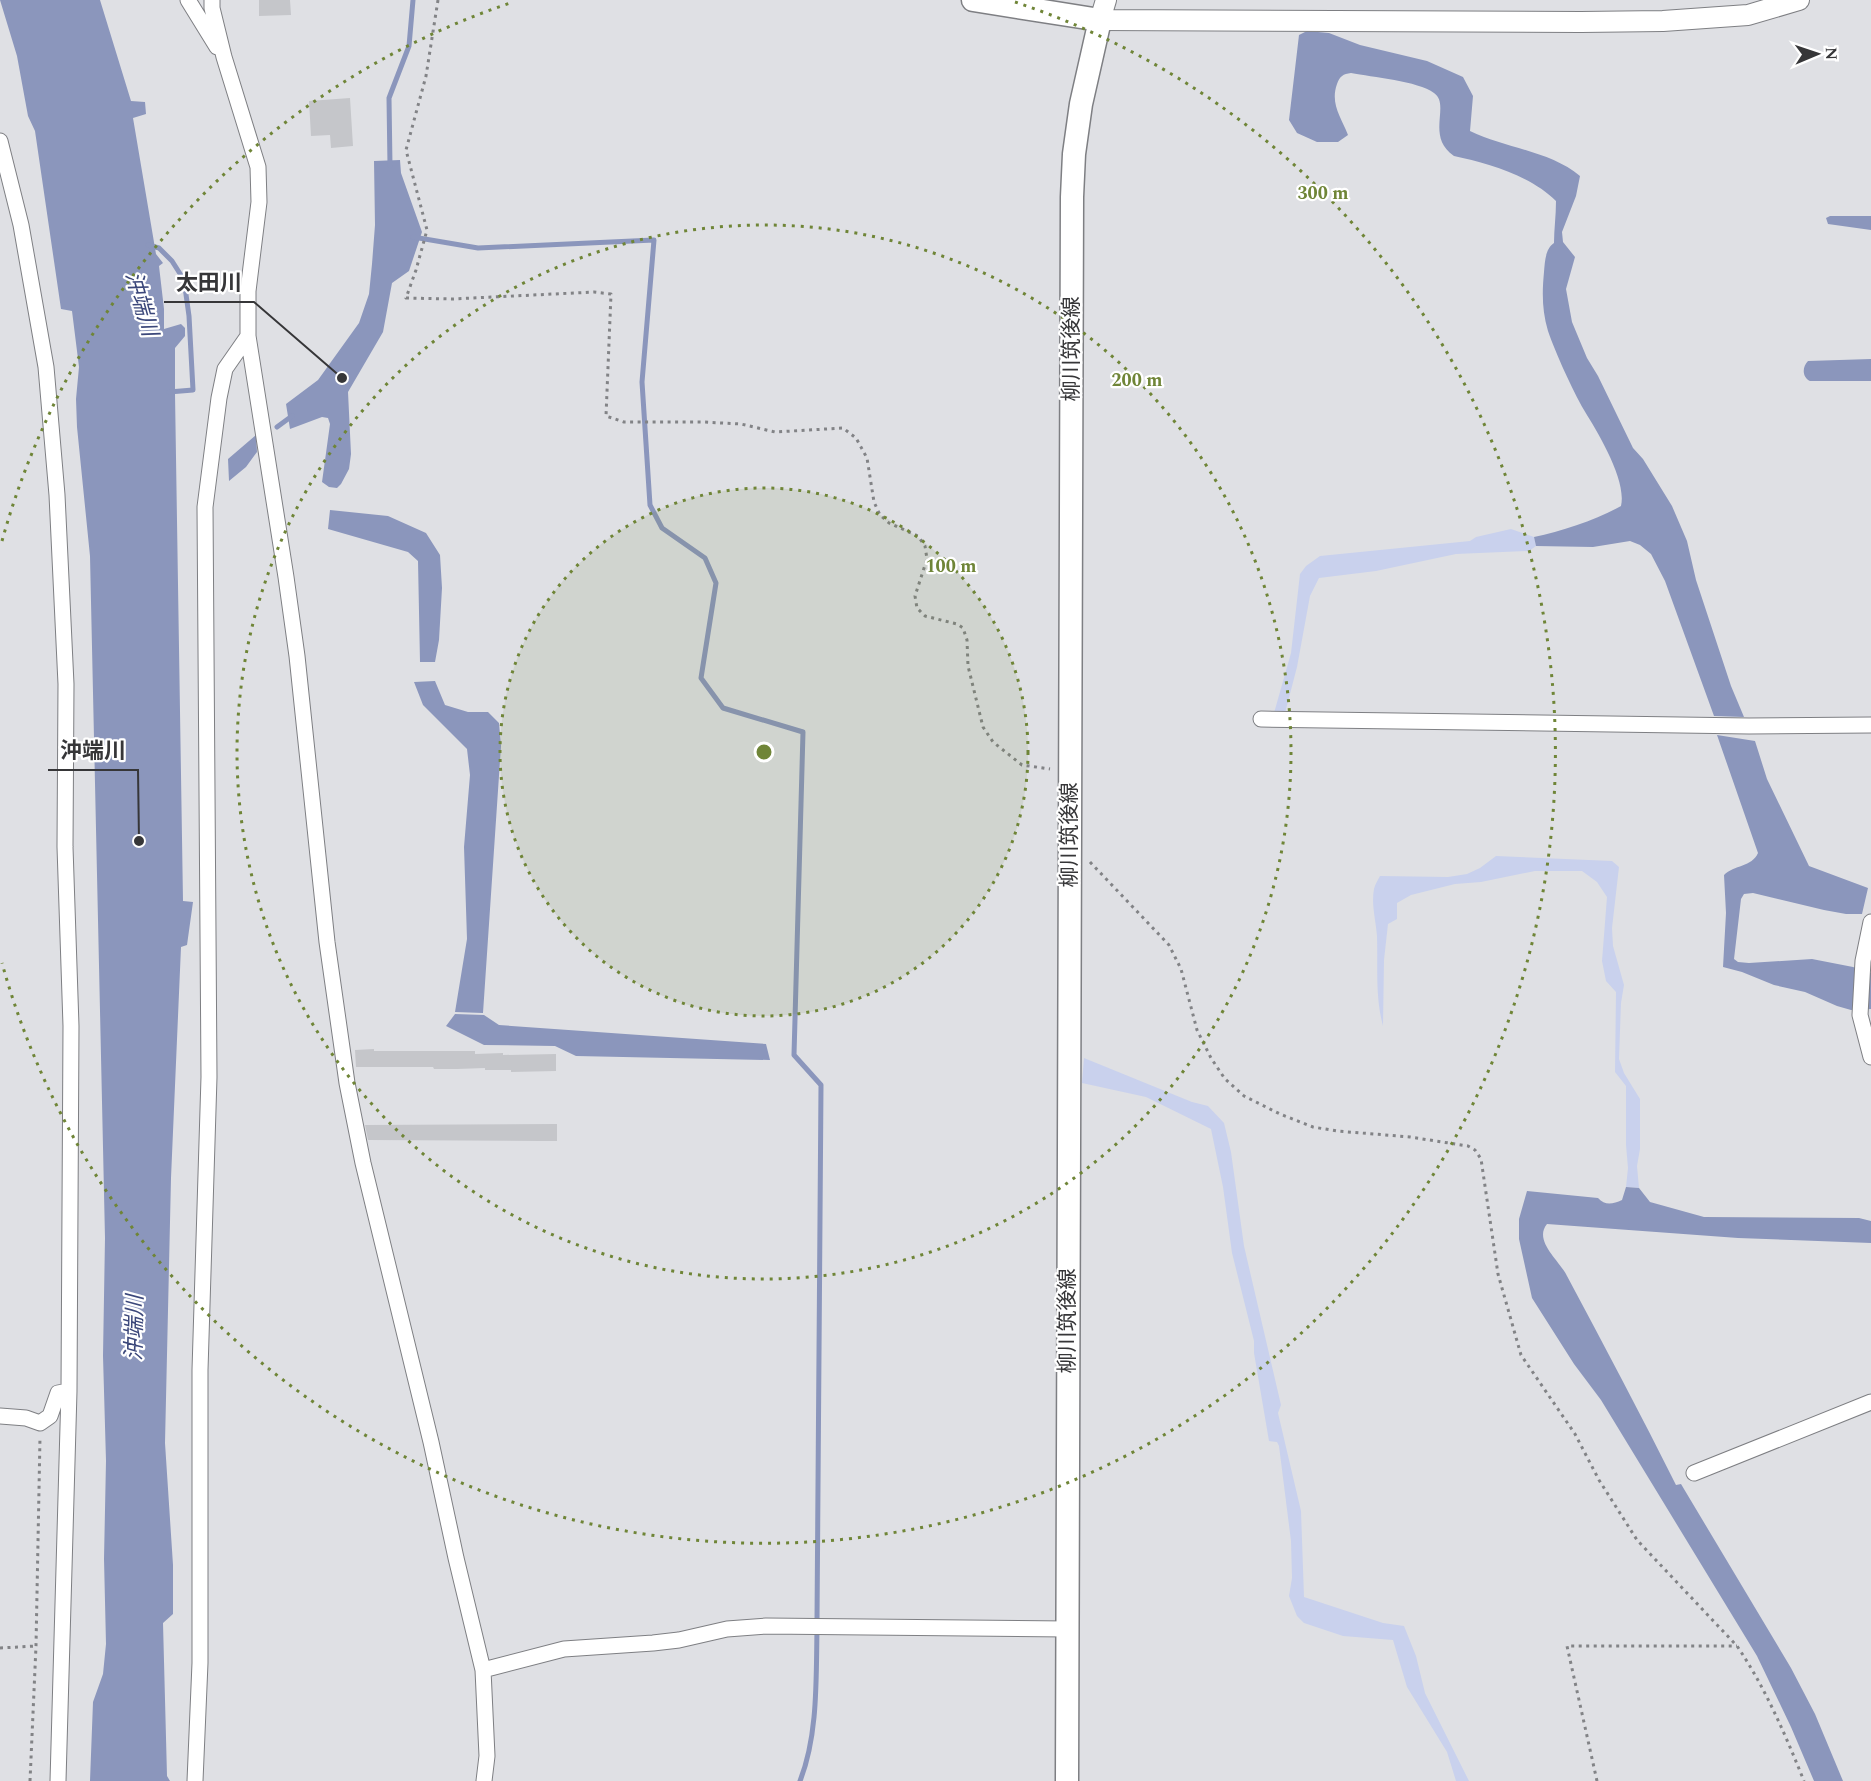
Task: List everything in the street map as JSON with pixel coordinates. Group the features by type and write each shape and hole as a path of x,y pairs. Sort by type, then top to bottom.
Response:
{"main road":[{"path":"973,0 1103,10"},
{"name":"柳川筑後線","path":"1067,1781 1072,197 1074,154 1081,104 1103,10"}],"street":[{"path":"188,0 224,57"},
{"path":"212,0 224,57 258,167 259,202 248,291 248,336 291,611 327,942 347,1083 363,1162 431,1442 483,1670 486,1756 484,1781"},
{"path":"1103,10 1581,22 1663,21 1748,15 1799,0"},
{"path":"0,141 21,225 46,367 57,495 66,684 65,847 70,1026 69,1392 58,1781"},
{"path":"195,1781 200,1663 201,1347 209,1077 205,507 225,369 248,336"},
{"path":"1262,719 1749,726 1871,725"},
{"path":"1871,922 1863,961 1860,1015 1871,1057"},
{"path":"0,1416 26,1418 40,1424 50,1416 58,1393 69,1392"},
{"path":"1694,1473 1871,1402"},
{"path":"483,1670 564,1649 679,1640 728,1629 766,1626 1068,1629"}],"path":[{"path":"438,0 426,76 406,150 427,230 406,298 453,299 594,292 611,294 606,416 624,422 741,424 775,432 843,428 856,438 867,458 874,502 880,515 889,523 918,536 925,546 927,559 915,596 917,608 925,616 957,624 963,628 967,640 968,666 983,727 993,742 1022,765 1070,772"},
{"path":"1070,841 1169,945 1181,969 1197,1030 1225,1079 1244,1096 1313,1127 1410,1137 1468,1146 1475,1150 1481,1159 1498,1274 1521,1355 1575,1434 1599,1480 1637,1540 1737,1646 1748,1662 1786,1735 1804,1781"},
{"path":"30,1781 36,1647 40,1424"},
{"path":"1596,1781 1567,1646 1737,1646"},
{"path":"0,1648 36,1647"}],"shaded area":[{"path":"1511,529 1534,537 1536,546 1529,551 1456,554 1376,571 1319,578 1310,596 1297,667 1285,713 1274,713 1291,653 1300,574 1306,566 1320,556 1470,541 1476,537"},
{"path":"1496,856 1612,861 1619,867 1612,928 1613,946 1624,985 1619,1059 1624,1073 1640,1099 1640,1149 1637,1166 1639,1188 1626,1187 1628,1168 1626,1086 1615,1072 1616,992 1606,981 1602,961 1607,897 1597,882 1582,871 1535,871 1481,882 1455,884 1411,895 1397,903 1397,919 1388,924 1384,960 1383,1026 1378,993 1377,936 1373,901 1374,887 1380,876 1448,877 1467,874"},
{"path":"1084,1058 1192,1102 1208,1106 1224,1123 1231,1152 1244,1246 1281,1405 1278,1413 1301,1511 1304,1597 1383,1623 1404,1626 1416,1656 1425,1693 1469,1781 1456,1781 1447,1752 1407,1687 1393,1640 1343,1636 1304,1623 1297,1616 1289,1596 1292,1578 1291,1541 1279,1446 1277,1442 1269,1441 1254,1341 1232,1253 1223,1187 1211,1129 1146,1097 1082,1083"}],"water":[{"name":"沖端川","path":"0,0 100,0 131,101 145,102 146,114 133,118 156,254 163,263 159,266 164,329 181,324 185,328 185,336 175,348 175,394 183,901 193,902 187,945 181,947 171,1178 165,1443 173,1565 173,1614 163,1623 167,1776 170,1781 90,1781 93,1702 103,1674 106,1644 104,1559 106,1461 103,1356 105,1238 90,556 77,427 76,399 79,367 72,311 61,309 35,131 28,116 17,56"},
{"path":"1307,31 1329,33 1360,45 1427,61 1463,77 1473,96 1470,131 1541,155 1580,176 1576,196 1562,232 1563,242 1575,257 1566,289 1572,322 1587,358 1633,448 1643,459 1672,506 1687,541 1696,580 1731,686 1744,717 1714,716 1665,581 1651,554 1640,545 1630,541 1593,547 1536,546 1534,537 1579,524 1621,506 1622,495 1616,470 1569,382 1546,324 1543,280 1546,256 1554,243 1556,201 1546,192 1522,178 1481,162 1454,156 1441,139 1439,98 1427,89 1406,82 1351,73 1344,75 1337,84 1335,98 1337,110 1348,135 1338,142 1317,142 1297,133 1289,120 1299,35"},
{"path":"400,160 401,173 422,232 409,271 392,283 383,332 348,392 351,454 349,469 337,488 329,487 322,482 330,424 328,418 322,417 290,429 286,404 318,380 359,323 369,294 372,264 375,225 374,161"},
{"path":"1830,216 1871,216 1871,230 1828,224 1826,218"},
{"path":"1871,359 1871,381 1810,381 1804,374 1808,361"},
{"path":"256,435 257,452 246,467 229,481 228,459"},
{"path":"330,510 388,516 426,533 440,555 442,588 439,640 435,662 420,662 418,561 408,552 328,529"},
{"path":"435,681 445,705 468,712 488,712 499,723 501,746 483,1013 455,1012 467,939 464,847 470,775 467,749 423,705 414,682"},
{"path":"1717,735 1755,741 1767,779 1809,866 1868,888 1862,914 1846,914 1753,893 1744,894 1741,899 1734,959 1738,962 1749,963 1812,959 1871,973 1871,1009 1851,1010 1805,992 1774,985 1723,967 1726,913 1724,875 1752,861 1758,853"},
{"path":"455,1014 484,1015 499,1025 766,1044 770,1060 576,1056 555,1046 484,1045 446,1026"},
{"path":"1626,1187 1639,1188 1650,1202 1704,1217 1859,1218 1871,1221 1871,1243 1738,1238 1547,1224 1543,1237 1549,1251 1564,1270 1676,1485 1681,1484 1791,1668 1815,1714 1843,1781 1814,1781 1757,1656 1601,1400 1574,1364 1532,1298 1519,1239 1519,1219 1527,1191 1598,1198 1609,1204 1622,1200"}],"building":[{"path":"259,0 290,0 291,15 259,16"},
{"path":"350,98 353,146 331,148 330,135 311,136 309,101"},
{"path":"374,1049 374,1051 475,1051 475,1054 503,1053 503,1055 556,1054 556,1071 511,1072 511,1070 485,1070 485,1068 356,1067 355,1050"},
{"path":"557,1124 557,1141 368,1140 365,1125"}],"waterway":[{"path":"390,166 389,98 409,46 413,0"},
{"path":"413,237 478,248 654,240 642,382 650,505 662,528 705,558 716,583 701,678 723,708 803,732 794,1055 821,1085 817,1621"},
{"path":"148,245 159,248 172,261 184,280 189,316 193,390 169,392"},
{"path":"277,427 292,416"},
{"path":"800,1781 806,1764 813,1726 817,1630"}],"place":[{"name":"太田川","path":"342,378"},
{"name":"沖端川","path":"139,841"}]}
